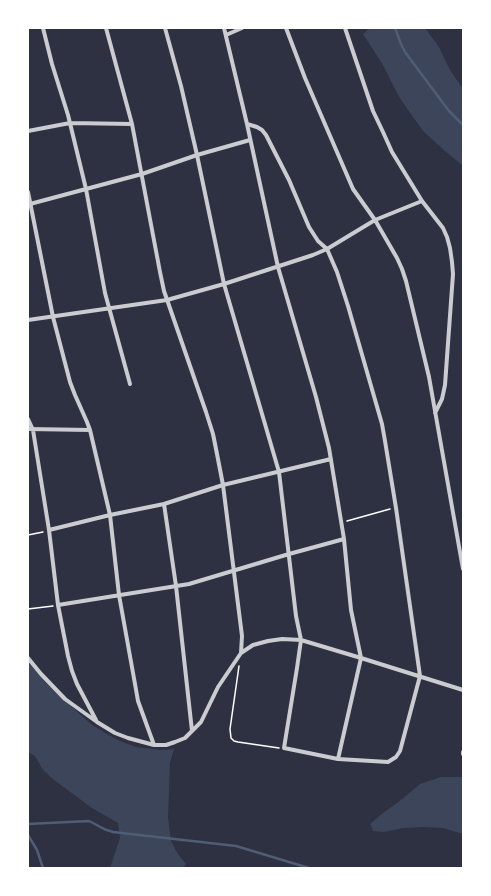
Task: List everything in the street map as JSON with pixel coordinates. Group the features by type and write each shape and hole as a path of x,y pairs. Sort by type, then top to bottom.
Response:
{"street":[{"path":"43,28 70,123 86,189 100,269 109,309 130,384"},
{"path":"106,28 132,124 160,272 167,300 213,434 223,485 242,636 241,653"},
{"path":"165,28 181,86 197,155 224,284 279,472 296,616 301,640 284,748 338,759 388,762 396,758 400,750 420,676 396,508 382,424 342,284 327,249 318,241 309,227 289,180 266,134 257,127 247,124"},
{"path":"224,28 247,124 278,267 316,397 329,448 344,539 351,610 361,658 338,759"},
{"path":"226,35 242,28"},
{"path":"286,28 305,78 353,189 375,220 397,258 406,281 429,377 463,569"},
{"path":"345,28 373,112 392,152 422,201 443,228 447,237 453,274 445,385 442,400 435,414"},
{"path":"28,131 70,123 132,124"},
{"path":"30,204 142,174 197,155 250,140"},
{"path":"28,192 53,317 70,382 88,422 110,515 118,595 138,701 154,745"},
{"path":"28,320 167,300 224,284 313,255 327,249 375,220 422,201"},
{"path":"28,419 33,430 49,530 58,605 68,656 77,684 97,722"},
{"path":"28,429 90,430"},
{"path":"49,530 164,504 223,485 331,459"},
{"path":"164,504 176,586 192,732"},
{"path":"58,605 204,580 233,570 344,539"},
{"path":"28,658 65,699 97,722 115,733 154,745 166,745 175,742 185,738 192,732 201,722 218,687 241,653 252,645 268,641 282,639 301,640 463,690"}],"path":[{"path":"341,523 396,508"},
{"path":"28,535 49,530"},
{"path":"28,609 58,605"},
{"path":"241,653 230,729 231,738 238,742 284,748"}],"shaded area":[{"path":"370,28 425,28 439,47 450,70 463,89 463,166 423,131 408,110 398,95 383,65 363,34"},
{"path":"28,660 45,682 92,725 120,741 136,747 160,750 174,749 170,763 168,817 171,841 178,854 186,864 183,868 110,868 120,838 118,823 92,808 54,780 43,770 35,756 28,752"},
{"path":"441,777 463,777 463,834 443,828 422,827 403,828 384,832 373,831 370,824 383,813 420,784"}],"waterway":[{"path":"395,28 405,52 449,111 463,125"},
{"path":"28,824 89,821 113,832 236,846 309,868"},
{"path":"28,835 37,850 43,868"}]}
